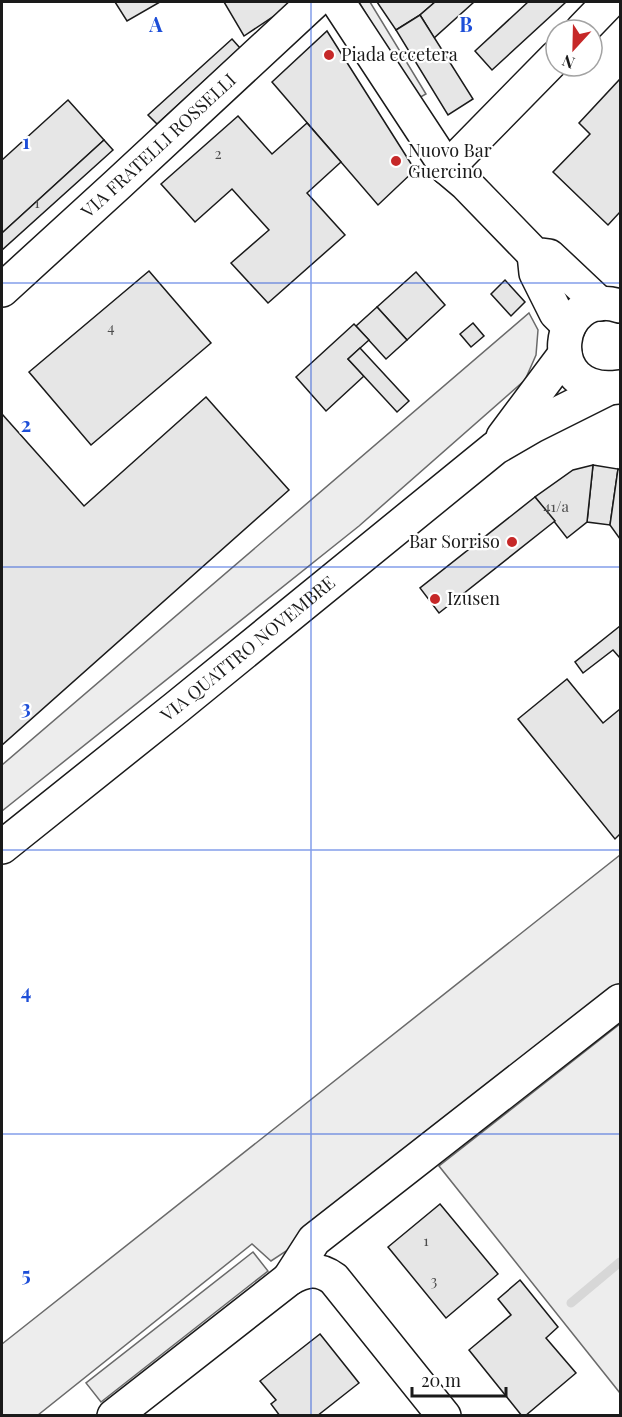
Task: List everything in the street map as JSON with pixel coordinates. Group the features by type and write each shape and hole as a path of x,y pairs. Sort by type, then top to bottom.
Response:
{"street":[{"name":"VIA FRATELLI ROSSELLI","path":"2,290 314,2"},
{"path":"338,2 447,168 466,183 534,254 536,273 567,340"},
{"path":"594,18 609,2"},
{"path":"447,168 544,69"},
{"path":"534,254 549,256 614,302"},
{"name":"VIA QUATTRO NOVEMBRE","path":"495,448 567,340 577,315 588,307 614,302"},
{"name":"VIA QUATTRO NOVEMBRE","path":"567,340 568,365 575,375 595,387 614,388"},
{"name":"VIA QUATTRO NOVEMBRE","path":"2,847 495,448 533,426 614,388"},
{"path":"289,1279 314,1240 621,1002"},
{"path":"114,1416 289,1279 306,1272 318,1271 334,1279 444,1416"}],"shaded area":[{"path":"359,2 370,2 426,94 417,99"},
{"path":"529,313 538,330 536,355 525,380 359,526 2,811 2,765"},
{"path":"620,855 620,987 297,1244 271,1261 252,1244 38,1415 2,1416 2,1344"},
{"path":"620,1024 620,1393 439,1166"},
{"path":"253,1252 268,1271 101,1402 86,1383"}],"building":[{"path":"115,2 160,2 127,21"},
{"path":"224,2 295,2 244,36"},
{"path":"377,2 435,2 420,15 396,30"},
{"path":"435,2 474,2 434,38 420,15"},
{"path":"528,2 566,2 549,18 544,18 544,22 492,70 475,51"},
{"path":"420,15 473,99 448,115 396,30"},
{"path":"327,31 415,170 378,205 272,82"},
{"path":"232,39 240,48 157,124 148,115"},
{"path":"620,79 620,212 608,225 553,172 590,134 579,123"},
{"path":"68,100 104,140 2,233 2,160"},
{"path":"238,116 272,154 307,123 341,162 307,193 345,235 268,303 231,263 269,230 232,189 195,222 161,184"},
{"path":"104,140 113,150 2,250 2,233"},
{"path":"149,271 211,343 91,445 29,372"},
{"path":"416,272 445,305 407,340 377,307"},
{"path":"505,280 525,302 511,316 491,294"},
{"path":"377,307 407,340 386,359 356,326"},
{"path":"473,323 484,336 471,347 460,334"},
{"path":"354,324 369,340 348,359 364,376 326,411 296,377"},
{"path":"360,348 409,401 397,412 348,359"},
{"path":"206,397 289,490 2,745 2,414 84,506"},
{"path":"593,465 618,469 610,525 587,522"},
{"path":"593,465 587,522 567,538 535,497 573,470"},
{"path":"618,469 620,470 620,539 610,525"},
{"path":"535,497 555,521 439,613 420,588"},
{"path":"620,626 620,658 613,650 583,673 575,662"},
{"path":"567,679 603,723 620,709 620,834 615,839 518,719"},
{"path":"440,1204 498,1274 446,1318 388,1247"},
{"path":"520,1280 558,1327 546,1338 576,1373 525,1416 522,1416 469,1350 511,1315 498,1299"},
{"path":"320,1334 359,1383 317,1416 280,1416 271,1404 276,1400 260,1381"}],"waterway":[{"path":"571,1303 620,1262"}],"place":[{"name":"Piada eccetera","path":"329,55"},
{"name":"Nuovo Bar Guercino","path":"396,161"},
{"name":"Bar Sorriso","path":"512,542"},
{"name":"Izusen","path":"435,599"}]}
